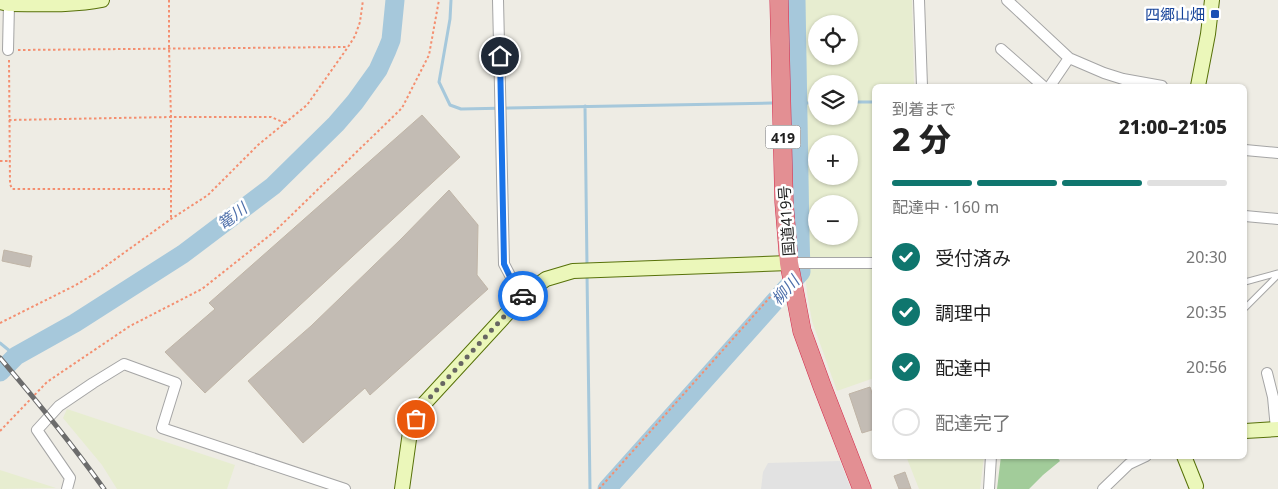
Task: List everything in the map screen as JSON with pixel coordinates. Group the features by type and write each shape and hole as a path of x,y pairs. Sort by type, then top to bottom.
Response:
{"highway":[{"name":"国道419号","path":"779,0 784,202 790,269 802,331 862,489"}],"street":[{"path":"8,50 4,3 70,3 102,0"},
{"path":"498,0 504,264 512,281 525,294"},
{"path":"920,0 922,84"},
{"path":"1007,0 1069,58 1104,73 1151,84"},
{"path":"1198,84 1212,0"},
{"path":"1001,49 1041,84"},
{"path":"1051,84 1069,58"},
{"path":"1247,150 1278,154"},
{"path":"1247,216 1278,219"},
{"path":"402,489 410,432 422,406 525,294 546,279 573,271 790,269 807,263 872,263"},
{"path":"67,489 70,478 38,430 59,406 124,364 176,382 162,428 345,489"},
{"path":"1247,432 1277,429 1273,397 1267,373"},
{"path":"989,489 991,459"},
{"path":"1103,489 1129,464 1140,459"},
{"path":"1185,459 1197,487"}],"lane":[{"path":"1247,282 1278,274"},
{"path":"1247,306 1278,274"}],"path":[{"path":"169,0 172,117 171,219"},
{"path":"0,323 96,273 208,195 258,145 307,105 355,36 360,22 363,0"},
{"path":"0,431 46,382 130,326 202,288 274,232 402,108 429,55 439,0"},
{"path":"171,189 12,189 9,161 8,50 348,47"},
{"path":"9,120 271,117 285,123"},
{"path":"0,161 9,161"},
{"path":"599,489 790,269"}],"green space":[{"path":"802,0 912,0 914,84 872,84 872,379 837,391 812,321 805,271"},
{"path":"67,409 235,465 227,489 117,489 102,465 63,418"},
{"path":"907,459 984,459 980,489 919,489"},
{"path":"1001,459 1058,459 1060,461 1029,489 997,489"},
{"path":"0,470 56,488 0,489"}],"shaded area":[{"path":"840,461 851,489 761,489 763,472 768,463"}],"building":[{"path":"422,115 460,157 205,393 165,352 215,309 209,303"},
{"path":"449,190 478,225 477,275 488,289 370,395 365,388 303,443 248,381 311,326"},
{"path":"4,250 32,256 30,267 2,261"},
{"path":"870,387 872,393 872,430 862,433 849,394"},
{"path":"905,472 911,489 899,489 894,476"}],"waterway":[{"name":"篭川","path":"0,372 16,356 75,323 183,254 273,186 336,124 378,70 391,40 395,0"},
{"path":"451,0 450,19 439,82 450,105 461,109 772,103"},
{"name":"柳川","path":"607,489 801,272 796,0"},
{"path":"858,102 872,102"},
{"path":"585,106 587,266"},
{"path":"587,274 590,489"},
{"path":"0,343 16,356"}],"railway":[{"path":"0,358 53,422 104,489"}],"way so far":[{"path":"416,419 422,406 523,296"}],"place":[{"name":"四郷山畑","path":"1215,14"}],"route":[{"path":"500,56 504,264 512,281 525,294 523,296"}]}
